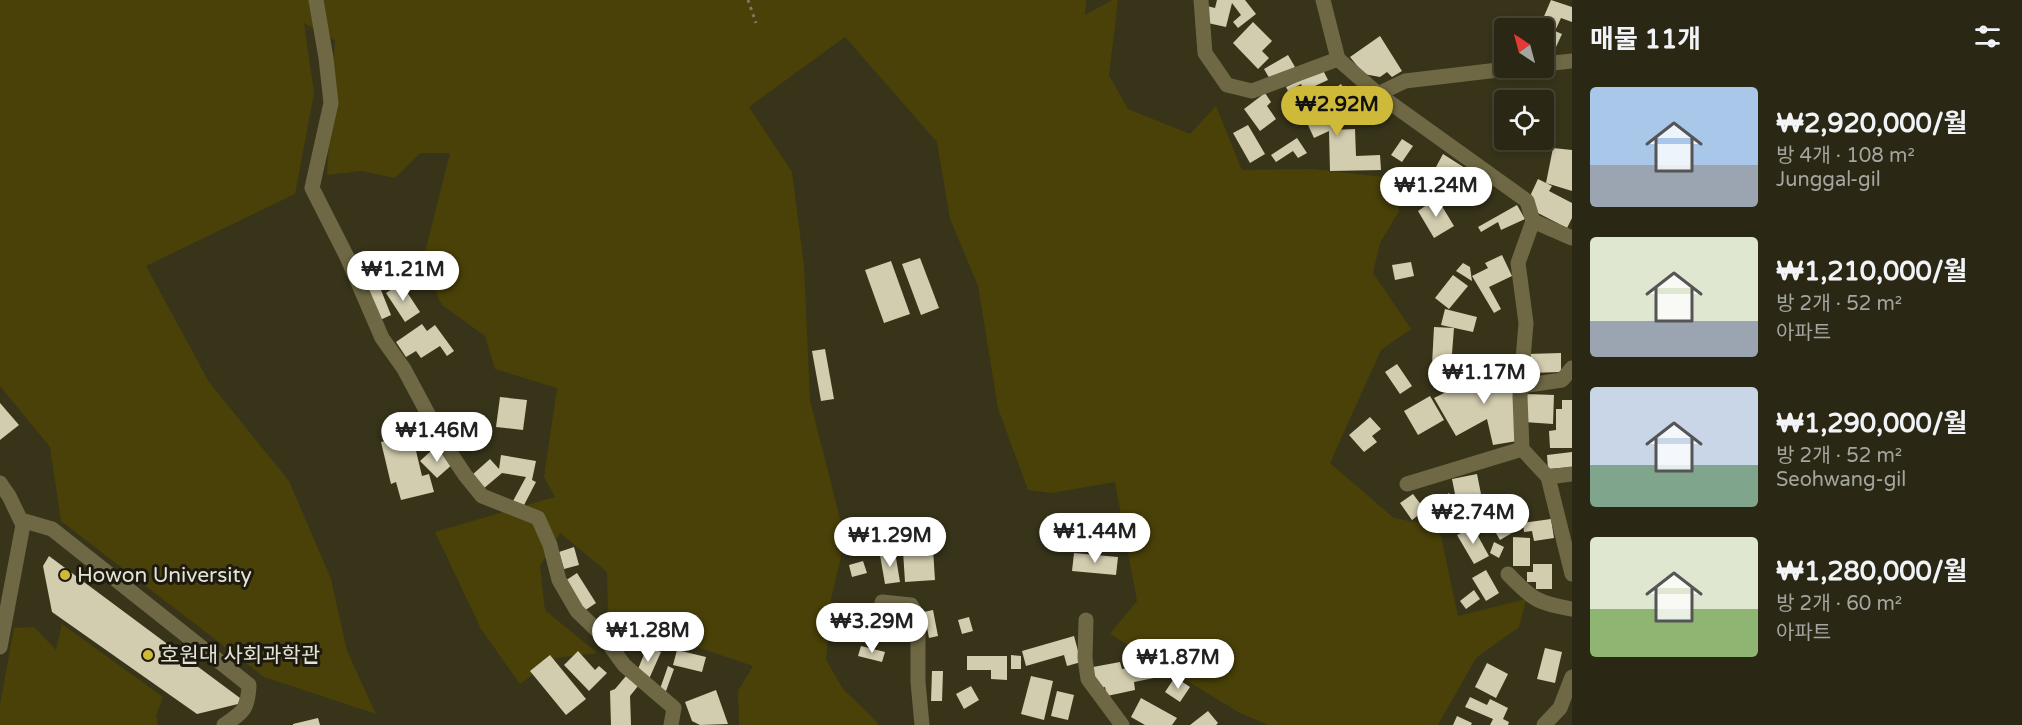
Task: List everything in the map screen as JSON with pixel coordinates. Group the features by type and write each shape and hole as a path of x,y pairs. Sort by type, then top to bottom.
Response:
{"street":[{"path":"316,0 331,103 312,188 382,338 404,369 443,442 482,496 538,518 550,545 559,580 577,611 603,636 624,665 674,708 671,725"},
{"path":"1201,0 1205,53 1227,85 1252,91 1338,59"},
{"path":"1323,0 1338,59 1378,94 1527,201 1533,220 1518,263 1526,323 1521,386 1522,449 1548,477 1572,574"},
{"path":"1554,63 1572,60"},
{"path":"1378,94 1405,81 1494,70"},
{"path":"1533,220 1572,238"},
{"path":"1521,386 1562,380 1572,368"},
{"path":"1407,484 1522,449"},
{"path":"1548,477 1572,474"},
{"path":"0,483 5,496 23,525 6,579 0,647"},
{"path":"21,520 52,529 249,686 248,701 241,714 224,725"},
{"path":"1508,574 1528,595 1545,604 1572,609"},
{"path":"882,602 911,605 918,617 918,682 922,725"},
{"path":"1086,620 1085,658 1088,679 1122,725"},
{"path":"1544,725 1560,708 1572,677"}],"path":[{"path":"748,0 756,22"}],"shaded area":[{"path":"0,0 1086,0 1085,15 1112,0 1118,0 1109,75 1128,109 1190,134 1216,106 1242,170 1312,169 1393,178 1399,211 1380,243 1373,273 1411,329 1381,350 1330,463 1394,518 1439,527 1458,616 1526,599 1519,627 1476,658 1438,725 1268,725 1240,713 1110,634 1137,601 1115,482 1052,493 1028,490 998,408 978,286 950,219 937,142 845,37 749,107 792,172 804,266 810,400 845,539 831,599 826,660 843,689 878,723 877,725 739,725 738,691 753,666 661,635 608,612 607,572 560,533 540,566 545,610 597,653 555,658 520,684 481,629 435,532 555,497 544,477 557,388 495,369 485,336 442,305 422,264 450,153 420,153 395,178 361,171 327,175 335,40 304,23 314,93 295,194 146,266 209,382 289,481 331,579 347,651 376,714 264,677 61,521 50,447 0,386"},
{"path":"62,624 163,697 156,716 158,725 0,725 0,705 14,628 34,627 56,650"}],"building":[{"path":"1217,0 1245,0 1256,14 1238,28 1233,22 1241,15 1232,3 1226,27 1203,22 1207,6 1215,8"},
{"path":"1551,0 1572,7 1572,22 1561,18 1555,31 1562,34 1556,47 1554,46 1554,18 1543,18"},
{"path":"1253,22 1272,41 1262,51 1269,58 1258,69 1233,43"},
{"path":"1380,36 1402,71 1392,77 1387,72 1380,77 1364,74 1350,57"},
{"path":"1288,55 1295,67 1271,81 1264,69"},
{"path":"1323,70 1328,80 1304,91 1301,84 1288,91 1286,87"},
{"path":"1341,84 1346,92 1354,88 1359,96 1343,106 1332,90"},
{"path":"1316,92 1329,118 1349,108 1354,119 1332,130 1355,129 1356,156 1380,155 1381,170 1330,171 1329,131 1314,138 1297,101"},
{"path":"1265,93 1271,102 1267,106 1276,119 1260,131 1244,109"},
{"path":"1248,125 1265,154 1250,163 1233,133"},
{"path":"1297,138 1307,153 1298,158 1293,151 1276,162 1271,155"},
{"path":"1402,139 1413,146 1402,162 1391,155"},
{"path":"1554,148 1572,150 1572,191 1546,183"},
{"path":"1443,154 1465,168 1457,180 1456,187 1430,178"},
{"path":"1399,178 1417,180 1416,185 1462,189 1460,200 1412,194 1402,189"},
{"path":"1538,179 1552,186 1549,191 1572,203 1572,218 1567,228 1536,212 1531,194"},
{"path":"1437,198 1454,226 1434,238 1418,211"},
{"path":"1517,205 1525,219 1501,230 1498,222 1481,232 1478,227"},
{"path":"1502,255 1512,276 1489,287 1501,309 1494,313 1472,276 1488,268 1485,263"},
{"path":"920,258 939,308 921,315 902,264"},
{"path":"891,261 910,314 884,323 865,270"},
{"path":"1411,262 1414,276 1395,280 1392,265"},
{"path":"1463,263 1470,267 1472,281 1456,271"},
{"path":"392,267 399,282 381,290 391,315 380,320 362,280"},
{"path":"1453,275 1468,286 1449,309 1435,298"},
{"path":"401,283 420,312 405,322 386,293"},
{"path":"1445,309 1477,317 1473,332 1441,325"},
{"path":"422,324 427,331 435,325 454,351 447,356 440,346 421,358 416,351 406,357 396,342"},
{"path":"1434,327 1454,328 1451,366 1432,365"},
{"path":"825,349 834,399 821,401 812,351"},
{"path":"1561,353 1561,372 1529,373 1528,354"},
{"path":"1397,364 1412,386 1400,394 1385,372"},
{"path":"1495,368 1507,368 1506,375 1516,375 1517,441 1493,445 1487,419 1456,436 1434,398"},
{"path":"1526,394 1554,395 1553,424 1524,422"},
{"path":"1430,396 1444,420 1418,435 1404,411"},
{"path":"500,397 527,400 523,430 496,427"},
{"path":"1562,400 1572,400 1572,448 1550,448 1549,431 1556,430 1556,409 1562,409"},
{"path":"0,403 19,425 0,440"},
{"path":"1370,417 1381,429 1372,436 1377,442 1364,452 1349,435"},
{"path":"412,434 422,476 429,474 434,492 401,500 396,482 391,484 381,442"},
{"path":"432,450 436,455 442,450 454,463 437,478 420,461"},
{"path":"1572,452 1572,467 1548,469 1547,455"},
{"path":"501,455 536,461 532,480 536,482 523,507 513,501 526,477 502,473 483,489 472,475 490,459 499,469"},
{"path":"1477,474 1482,499 1457,504 1452,479"},
{"path":"1449,493 1465,520 1451,528 1435,502"},
{"path":"1413,494 1425,510 1412,520 1400,503"},
{"path":"1506,499 1522,527 1500,540 1484,513"},
{"path":"1551,519 1554,538 1534,541 1532,531 1524,532 1523,523"},
{"path":"1473,527 1489,556 1474,564 1457,535"},
{"path":"1513,537 1530,538 1530,566 1513,566"},
{"path":"1494,542 1504,547 1499,558 1490,553"},
{"path":"574,547 579,565 564,569 559,552"},
{"path":"933,549 935,580 905,582 903,551"},
{"path":"895,552 900,582 885,584 880,555"},
{"path":"1074,553 1118,557 1116,575 1072,571"},
{"name":"호원대 사회과학관","path":"49,556 240,698 238,704 197,714 52,612 43,566"},
{"path":"863,561 867,573 852,577 849,565"},
{"path":"1533,564 1552,564 1552,589 1536,589 1536,582 1527,582 1527,572 1533,572"},
{"path":"1486,570 1499,593 1486,601 1472,578"},
{"path":"577,573 596,603 584,611 565,581"},
{"path":"1474,590 1480,599 1466,609 1460,601"},
{"path":"901,607 909,622 879,638 871,623"},
{"path":"933,610 938,636 929,638 924,612"},
{"path":"969,617 973,631 962,634 958,620"},
{"path":"1074,636 1081,662 1067,666 1064,655 1026,666 1022,651"},
{"path":"861,646 885,652 882,662 858,656"},
{"path":"647,647 661,652 649,679 636,674"},
{"path":"1545,648 1562,652 1555,683 1537,679"},
{"path":"677,650 706,657 702,672 673,665"},
{"path":"578,651 595,670 599,666 607,673 589,691 564,665"},
{"path":"550,655 586,699 566,715 530,671"},
{"path":"1011,655 1021,656 1021,669 1011,669"},
{"path":"967,656 1007,656 1007,680 991,679 991,670 967,670"},
{"path":"1120,662 1122,669 1152,663 1154,678 1134,682 1135,690 1107,696 1105,687 1097,689 1093,667"},
{"path":"1487,663 1508,674 1496,698 1475,687"},
{"path":"668,666 674,669 666,691 660,689"},
{"path":"932,671 943,671 942,701 931,701"},
{"path":"626,676 638,686 630,696 631,725 611,725 610,691 615,689"},
{"path":"1031,676 1053,681 1044,720 1021,714"},
{"path":"1175,677 1190,687 1180,702 1165,692"},
{"path":"971,686 979,700 964,709 956,694"},
{"path":"716,690 728,724 700,725 692,721 685,702"},
{"path":"1057,691 1074,695 1068,720 1051,716"},
{"path":"1470,697 1487,705 1490,699 1508,708 1503,719 1509,722 1508,725 1490,725 1493,719 1465,707"},
{"path":"1141,698 1177,718 1172,725 1145,725 1131,717"},
{"path":"1208,711 1218,723 1216,725 1190,725"},
{"path":"1457,716 1472,723 1471,725 1453,725"},
{"path":"318,718 320,725 293,725 293,724"}],"place":[{"name":"Howon University","path":"65,575"},
{"name":"호원대 사회과학관","path":"148,655"}]}
